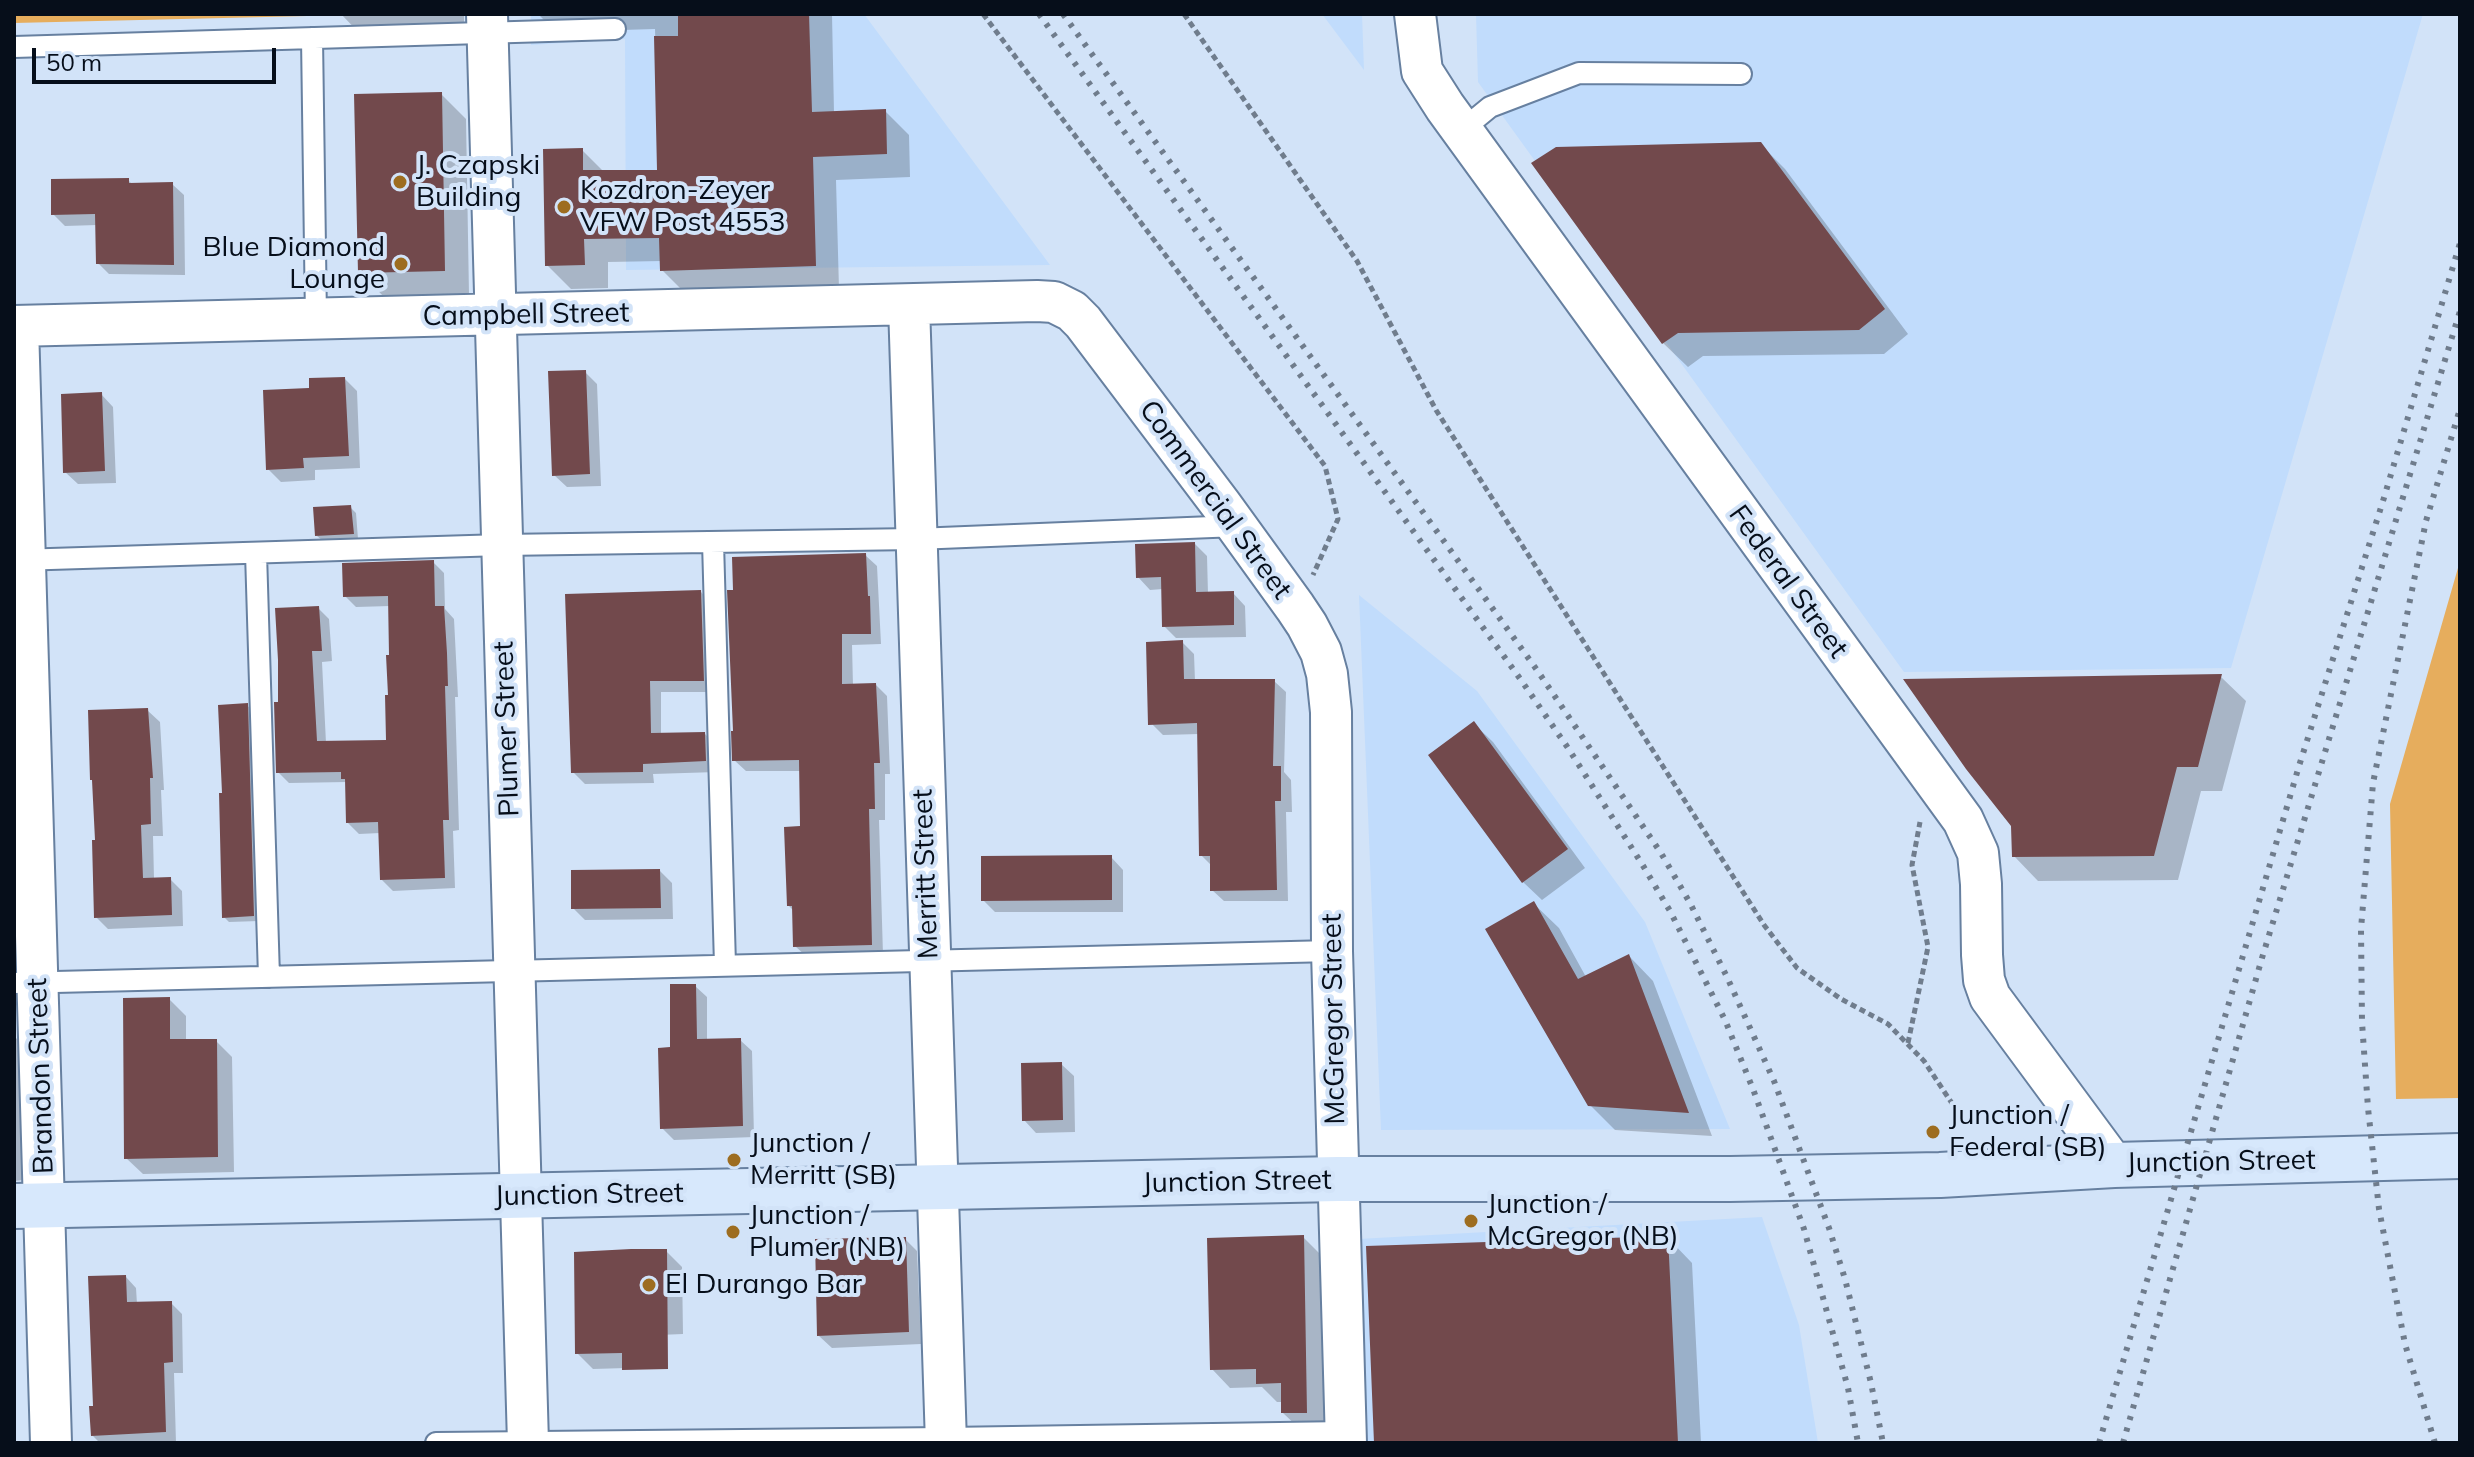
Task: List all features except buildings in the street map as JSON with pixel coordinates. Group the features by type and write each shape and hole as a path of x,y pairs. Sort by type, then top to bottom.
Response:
{"street":[{"name":"Federal Street","path":"1415,14 1422,71 1462,130 1963,820 1978,853 1983,968 1990,997 2114,1165"},
{"name":"Plumer Street","path":"487,24 528,1442"},
{"name":"Commercial Street","path":"1037,301 1054,302 1072,311 1083,322 1295,607 1321,652 1327,674 1331,739"},
{"name":"Campbell Street","path":"16,326 1037,301"},
{"name":"Merritt Street","path":"909,305 946,1441"},
{"name":"Brandon Street","path":"16,326 29,1205 51,1443"},
{"name":"McGregor Street","path":"1331,739 1332,951 1346,1437"},
{"name":"Junction Street","path":"29,1205 1338,1179 1940,1175 2114,1165 2460,1156"}],"lane":[{"path":"14,47 312,38 487,24 615,29"},
{"path":"312,38 316,319"},
{"path":"1462,130 1490,107 1579,73 1741,74"},
{"path":"19,560 502,545 916,539 1237,526"},
{"path":"713,542 725,965"},
{"path":"256,553 269,977"},
{"path":"26,983 1332,951"},
{"path":"436,1443 1346,1437"}],"path":[{"path":"983,14 1325,466 1338,519 1321,563 1295,607"},
{"path":"1184,14 1357,261 1436,410 1764,925 1797,968 1841,999 1888,1024 1924,1061 1965,1123"},
{"path":"1907,1044 1928,947 1912,865 1929,773"}],"shaded area":[{"path":"14,14 306,14 307,16 14,23"},
{"path":"531,14 864,14 1050,265 626,270 625,39 531,45"},
{"path":"1322,14 1362,14 1364,70"},
{"path":"1476,14 2423,14 2231,668 1904,672 1478,82"},
{"path":"2460,561 2460,1098 2396,1099 2390,804"},
{"path":"1359,595 1477,691 1645,922 1730,1129 1381,1130"},
{"path":"1762,1217 1799,1325 1818,1443 1362,1443 1358,1239"}],"railway":[{"path":"1039,14 1521,680 1568,748 1670,911 1725,1020 1804,1229 1848,1388 1858,1443"},
{"path":"1063,14 1537,670 1661,853 1690,903 1774,1081 1829,1228 1845,1279 1883,1443"},
{"path":"2099,1443 2299,766 2460,243"},
{"path":"2123,1443 2262,958 2460,311"},
{"path":"2435,1443 2405,1344 2379,1209 2362,1022 2361,929 2373,783 2426,521 2460,409"}],"place":[{"name":"J. Czapski Building","path":"400,182"},
{"name":"Kozdron-Zeyer VFW Post 4553","path":"564,207"},
{"name":"Blue Diamond Lounge","path":"401,264"},
{"name":"Junction / Federal (SB)","path":"1933,1132"},
{"name":"Junction / Merritt (SB)","path":"734,1160"},
{"name":"Junction / McGregor (NB)","path":"1471,1221"},
{"name":"Junction / Plumer (NB)","path":"733,1232"},
{"name":"El Durango Bar","path":"649,1285"}]}
